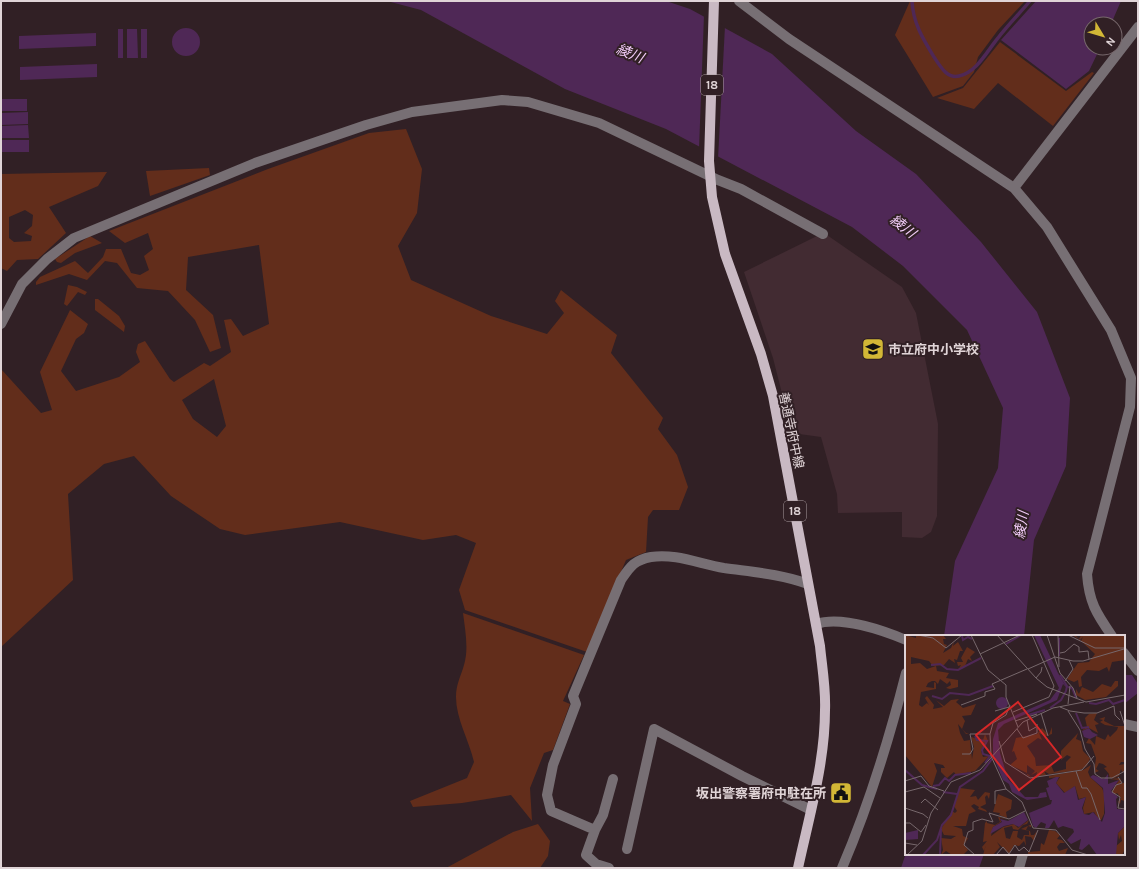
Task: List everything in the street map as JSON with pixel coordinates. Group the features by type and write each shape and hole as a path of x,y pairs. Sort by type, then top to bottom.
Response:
{"main road":[{"name":"善通寺府中線","path":"714,6 709,160 709,176 713,203 725,254 761,354 773,396 820,646 825,710 823,738 811,810 798,868"}],"street":[{"path":"738,1 789,39 1014,188 1047,228 1111,330 1132,378 1130,407 1087,574 1088,593 1098,616 1111,635"},
{"path":"1014,188 1138,27"},
{"path":"1,324 22,284 47,259 74,238 255,163 366,125 412,112 502,100 528,102 599,123 709,176 741,189 823,234"},
{"path":"595,830 551,811 547,795 553,765 576,704 573,696 621,580 631,565 651,557 671,556 722,568 793,578 808,584"},
{"path":"816,624 822,622 861,624 882,630 905,640"},
{"path":"1125,654 1138,671"},
{"path":"842,868 883,756 905,677"},
{"path":"1125,724 1138,727"},
{"path":"627,850 654,729 742,776 811,810"},
{"path":"609,868 595,866 586,855 595,830 603,815 613,779"},
{"path":"1019,868 1023,855"}],"shaded area":[{"path":"910,1 1025,1 998,30 978,57 974,72 963,86 933,97 895,35"},
{"path":"1000,42 1066,91 1092,72 1094,73 1053,126 998,83 974,109 937,98 963,88"},
{"path":"406,129 422,169 417,213 398,246 411,280 491,316 547,334 564,313 555,301 561,290 617,335 611,353 663,418 658,429 677,455 688,487 679,510 653,510 648,517 646,552 626,560 587,652 465,610 459,590 476,543 456,535 423,540 340,522 245,535 220,529 171,496 134,456 104,464 68,494 73,580 1,647 1,369 41,413 52,410 40,372 70,310 88,324 84,333 76,339 61,371 76,391 119,377 140,362 136,352 138,344 145,341 170,379 174,382 204,363 210,366 231,352 224,320 231,319 243,336 269,324 259,245 188,257 186,290 213,315 221,348 210,352 195,320 168,291 137,288 117,263 105,261 87,280 69,274 36,285 36,282 40,277 75,261 88,273 103,257 106,249 121,249 131,273 140,275 149,270 144,256 153,249 148,233 125,243 109,231 268,169 369,133","holes":["214,379 226,426 217,437 193,419 182,400"]},
{"path":"209,168 210,175 150,196 146,171"},
{"path":"107,172 98,186 49,207 66,233 38,259 17,260 7,271 1,268 1,174","holes":["25,210 33,215 32,226 24,233 32,236 31,241 14,242 9,238 9,217"]},
{"path":"827,235 902,287 916,313 938,424 937,516 931,532 922,538 902,537 902,512 838,513 837,494 821,437 792,433 773,358 744,272 817,236"},
{"path":"90,236 102,243 75,253 61,263 57,262 55,259"},
{"path":"68,285 77,287 87,292 85,295 78,292 67,306 64,304"},
{"path":"95,299 98,299 119,316 125,326 124,332 95,310"},
{"path":"463,613 584,655 563,701 570,704 553,750 544,753 530,788 532,821 511,795 462,803 413,807 410,801 467,778 474,762 460,721 456,697 466,652"},
{"path":"538,824 550,841 548,856 540,868 446,868 513,832"}],"water":[{"name":"綾川","path":"387,1 666,1 690,9 772,54 856,131 916,174 981,242 1037,312 1070,398 1066,466 1034,540 1024,635 944,635 955,561 998,468 1003,408 967,330 903,266 852,227 666,129 565,89 421,10"},
{"path":"1036,1 1121,1 1114,16 1083,16 1083,56 1096,56 1089,71 1066,89 1001,40"},
{"path":"186,28 196,32 200,42 196,52 186,56 176,52 172,42 176,32"},
{"path":"118,29 123,29 123,58 118,58"},
{"path":"127,29 137,29 138,58 127,58"},
{"path":"141,29 147,29 147,58 141,58"},
{"path":"96,33 96,46 19,49 19,36"},
{"path":"97,64 97,77 20,80 20,67"},
{"path":"1,99 27,99 27,111 1,111"},
{"path":"28,112 28,124 1,125 1,113"},
{"path":"28,125 29,138 1,138 1,126"},
{"path":"1,140 29,140 29,152 1,152"},
{"path":"1126,675 1132,675 1138,684 1138,693 1125,703"},
{"path":"905,855 984,855 979,868 901,868"}],"pier":[{"path":"704,15 725,26 718,159 699,149"}],"waterway":[{"path":"912,1 916,24 926,44 941,68 951,76 965,74 976,66 1030,1"}],"place":[{"name":"市立府中小学校","path":"873,349"},
{"name":"坂出警察署府中駐在所","path":"841,793"}]}
